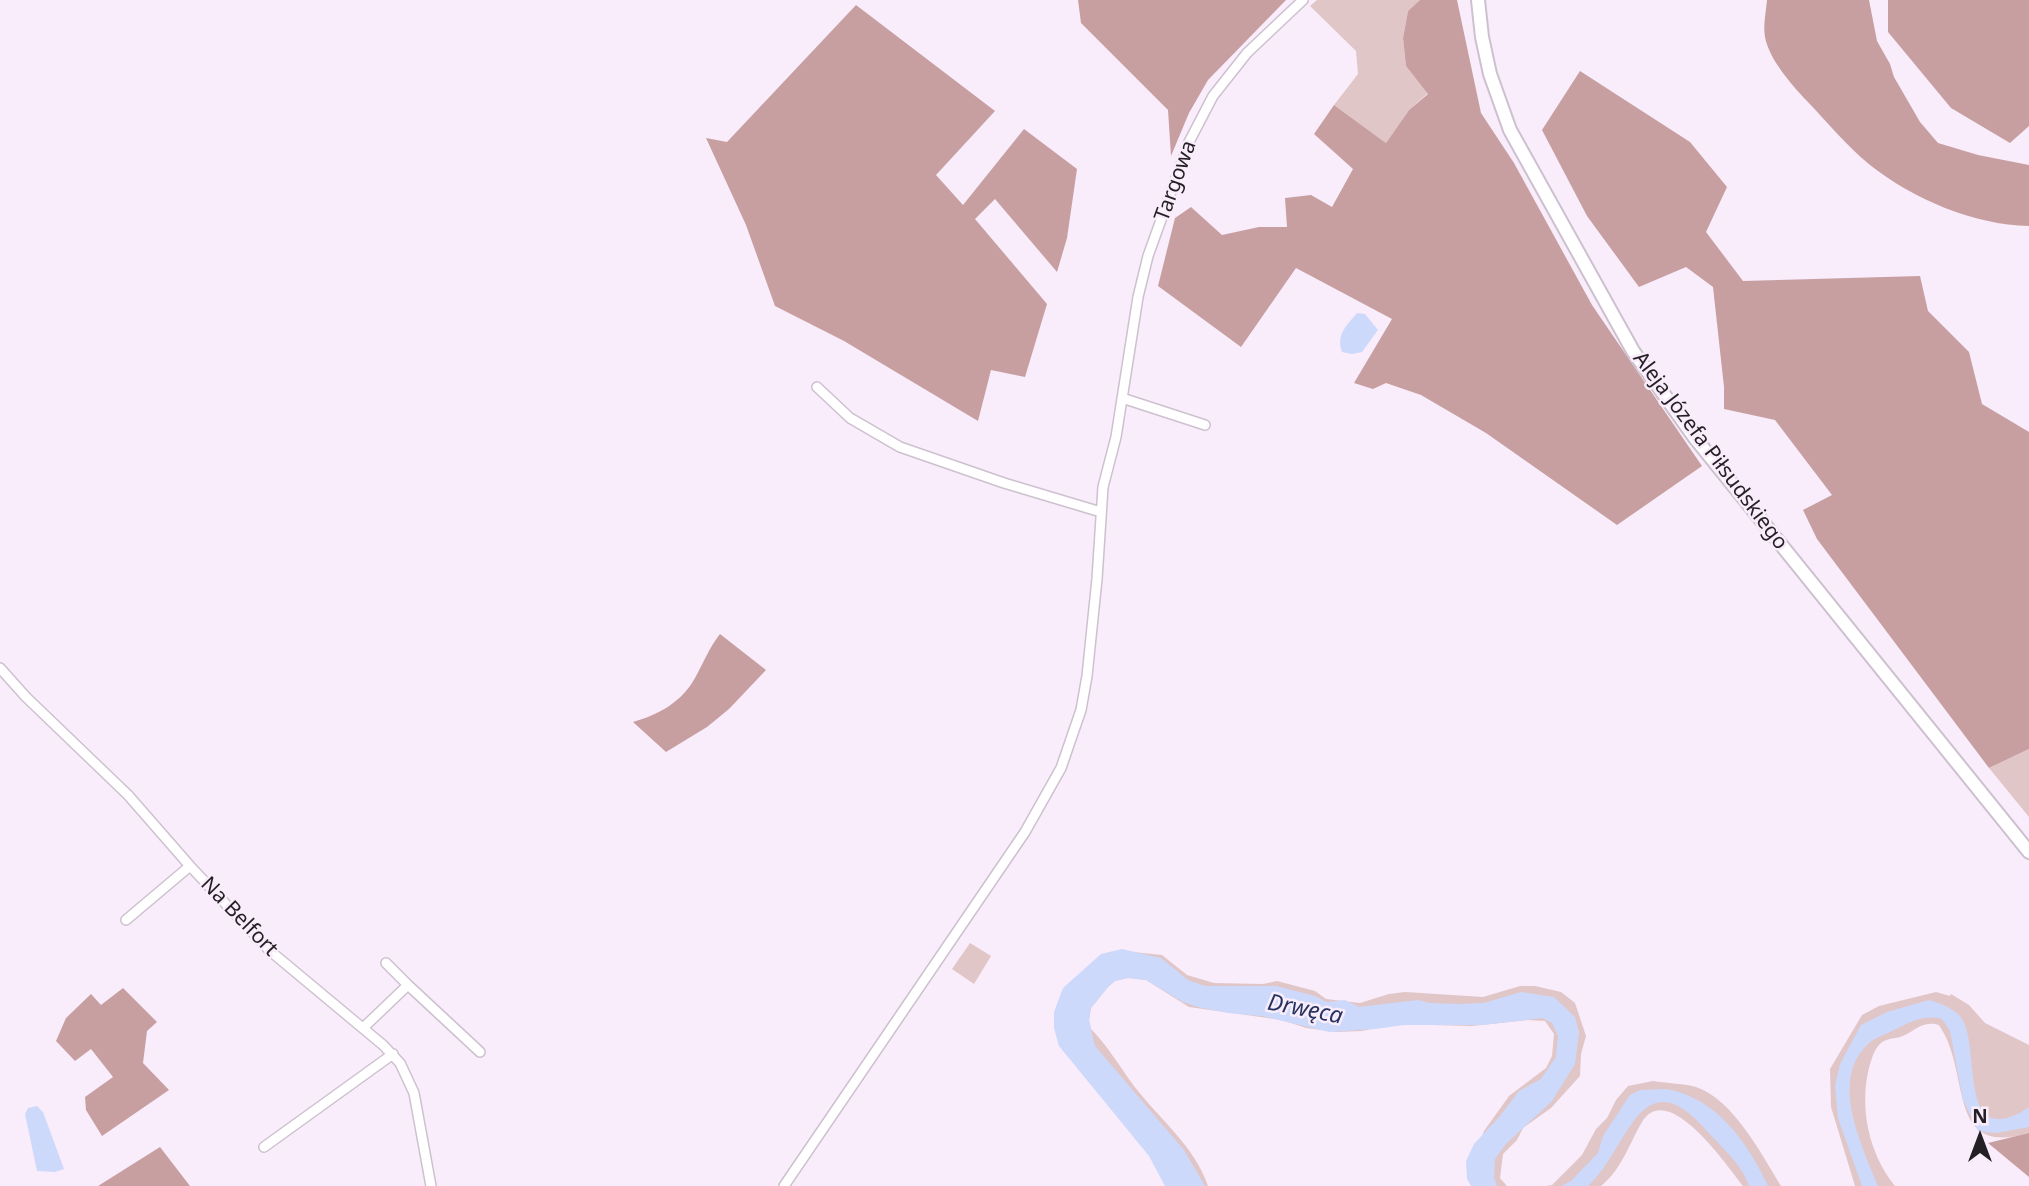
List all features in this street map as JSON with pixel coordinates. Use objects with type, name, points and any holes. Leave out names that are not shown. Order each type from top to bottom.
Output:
[{"type":"main road","name":"Aleja Józefa Piłsudskiego","points":[[1478,0],[1490,74],[1510,130],[1633,351],[1695,438],[2029,852]]},
{"type":"street","name":"Targowa","points":[[783,1186],[1040,808],[1071,744],[1087,676],[1102,487],[1112,450],[1143,276],[1189,142],[1213,96],[1247,53],[1303,0]]},
{"type":"street","points":[[817,387],[849,418],[900,447],[1004,483],[1101,512]]},
{"type":"street","points":[[1122,398],[1205,425]]},
{"type":"street","name":"Na Belfort","points":[[0,668],[26,697],[128,795],[190,866],[270,950],[393,1054],[405,1070],[414,1093],[431,1186]]},
{"type":"street","points":[[125,920],[190,866]]},
{"type":"street","points":[[386,963],[480,1052]]},
{"type":"street","points":[[363,1028],[408,985]]},
{"type":"street","points":[[264,1147],[393,1054]]},
{"type":"shaded area","points":[[1078,0],[1286,0],[1208,80],[1189,113],[1171,156],[1168,110],[1081,23]]},
{"type":"shaded area","points":[[1317,0],[1420,0],[1408,11],[1403,38],[1406,66],[1428,93],[1409,110],[1386,143],[1334,105],[1358,74],[1356,51],[1310,6]]},
{"type":"shaded area","points":[[1420,0],[1457,0],[1481,113],[1514,163],[1592,305],[1702,466],[1617,525],[1486,433],[1421,395],[1386,383],[1373,389],[1354,383],[1392,319],[1296,268],[1241,347],[1158,286],[1175,218],[1191,207],[1222,235],[1259,227],[1287,227],[1285,198],[1311,195],[1332,207],[1353,169],[1314,134],[1334,105],[1386,143],[1409,110],[1428,94],[1406,66],[1403,38],[1408,11]]},
{"type":"shaded area","points":[[1767,0],[1869,0],[1877,41],[1894,77],[1920,122],[1938,143],[1978,155],[2029,165],[2029,226],[1987,221],[1945,208],[1905,189],[1870,165],[1800,94],[1776,62],[1765,37]]},
{"type":"shaded area","points":[[1888,0],[2029,0],[2029,126],[2010,143],[1951,108],[1888,32]]},
{"type":"shaded area","points":[[856,5],[995,111],[936,175],[963,205],[1024,129],[1077,169],[1067,238],[1057,272],[995,199],[975,219],[1047,304],[1025,377],[991,370],[978,421],[844,341],[775,306],[746,225],[706,138],[727,142]]},
{"type":"shaded area","points":[[1580,71],[1690,142],[1727,187],[1706,232],[1743,281],[1920,276],[1928,311],[1969,352],[1982,404],[2029,432],[2029,749],[1989,768],[1817,539],[1803,510],[1832,495],[1775,420],[1724,409],[1713,287],[1686,267],[1639,287],[1587,216],[1542,130]]},
{"type":"shaded area","points":[[720,634],[766,670],[729,709],[707,727],[666,752],[633,722],[660,711],[683,694]]},
{"type":"shaded area","points":[[2029,749],[2029,817],[1989,768]]},
{"type":"shaded area","points":[[970,943],[991,956],[974,984],[952,969]]},
{"type":"shaded area","points":[[1133,952],[1162,955],[1187,975],[1214,983],[1263,984],[1277,981],[1315,991],[1326,999],[1360,1003],[1405,992],[1483,997],[1520,986],[1535,986],[1561,992],[1575,1003],[1586,1036],[1581,1054],[1580,1076],[1551,1108],[1523,1128],[1517,1140],[1503,1154],[1500,1178],[1507,1186],[1477,1186],[1471,1165],[1484,1131],[1509,1096],[1546,1068],[1552,1056],[1554,1034],[1545,1021],[1528,1020],[1472,1026],[1393,1024],[1362,1031],[1337,1032],[1306,1028],[1282,1020],[1189,1007],[1146,980],[1128,978],[1115,981],[1091,1008],[1091,1029],[1134,1086],[1185,1145],[1202,1171],[1208,1186],[1170,1186],[1065,1019]]},
{"type":"shaded area","points":[[123,988],[157,1022],[147,1031],[143,1063],[169,1090],[102,1136],[86,1110],[85,1097],[113,1077],[91,1049],[75,1061],[56,1041],[66,1018],[91,994],[101,1005]]},
{"type":"shaded area","points":[[1936,992],[1950,996],[1951,994],[1969,1005],[1985,1023],[2029,1045],[2029,1133],[2005,1137],[1988,1135],[1976,1127],[1968,1115],[1945,1035],[1939,1025],[1923,1025],[1880,1044],[1872,1059],[1866,1083],[1868,1130],[1879,1160],[1895,1186],[1855,1186],[1831,1107],[1830,1069],[1862,1015],[1879,1006]]},
{"type":"shaded area","points":[[1653,1081],[1696,1087],[1722,1103],[1756,1144],[1781,1186],[1743,1186],[1697,1131],[1667,1111],[1653,1112],[1642,1122],[1620,1164],[1601,1186],[1546,1186],[1552,1185],[1582,1155],[1596,1129],[1607,1118],[1616,1100],[1628,1086]]},
{"type":"shaded area","points":[[2029,1133],[2029,1177],[1988,1143]]},
{"type":"shaded area","points":[[160,1147],[190,1186],[98,1186]]},
{"type":"water","points":[[1357,313],[1365,314],[1378,330],[1362,352],[1342,352],[1341,336]]},
{"type":"water","name":"Drwęca","points":[[1122,949],[1161,958],[1188,980],[1205,986],[1276,986],[1315,996],[1327,1002],[1345,1000],[1359,1007],[1418,1000],[1430,1003],[1484,1003],[1521,992],[1554,997],[1575,1017],[1579,1032],[1575,1064],[1552,1101],[1506,1144],[1495,1159],[1494,1177],[1497,1186],[1471,1186],[1467,1179],[1466,1161],[1474,1144],[1519,1091],[1541,1079],[1556,1057],[1558,1036],[1552,1023],[1542,1018],[1483,1025],[1404,1025],[1329,1032],[1262,1016],[1198,1007],[1183,1002],[1146,980],[1128,978],[1115,981],[1091,1008],[1089,1020],[1095,1046],[1184,1150],[1205,1186],[1165,1186],[1149,1156],[1059,1046],[1054,1028],[1054,1012],[1063,988],[1101,954]]},
{"type":"water","points":[[1929,1000],[1952,1009],[1962,1019],[1970,1045],[1973,1079],[1981,1108],[1988,1116],[1999,1119],[2015,1115],[2029,1107],[2029,1127],[1996,1133],[1978,1131],[1963,1100],[1950,1031],[1942,1019],[1916,1020],[1870,1042],[1857,1059],[1851,1076],[1852,1114],[1878,1186],[1862,1186],[1838,1118],[1835,1086],[1840,1064],[1861,1025],[1887,1012]]},
{"type":"water","points":[[1666,1089],[1700,1101],[1728,1124],[1751,1154],[1768,1186],[1749,1186],[1736,1163],[1706,1130],[1684,1109],[1665,1102],[1650,1106],[1637,1117],[1602,1170],[1588,1186],[1561,1186],[1571,1181],[1598,1153],[1603,1136],[1630,1095],[1641,1090]]},
{"type":"water","points":[[37,1106],[43,1112],[64,1169],[55,1172],[37,1171],[25,1114],[28,1108]]}]
